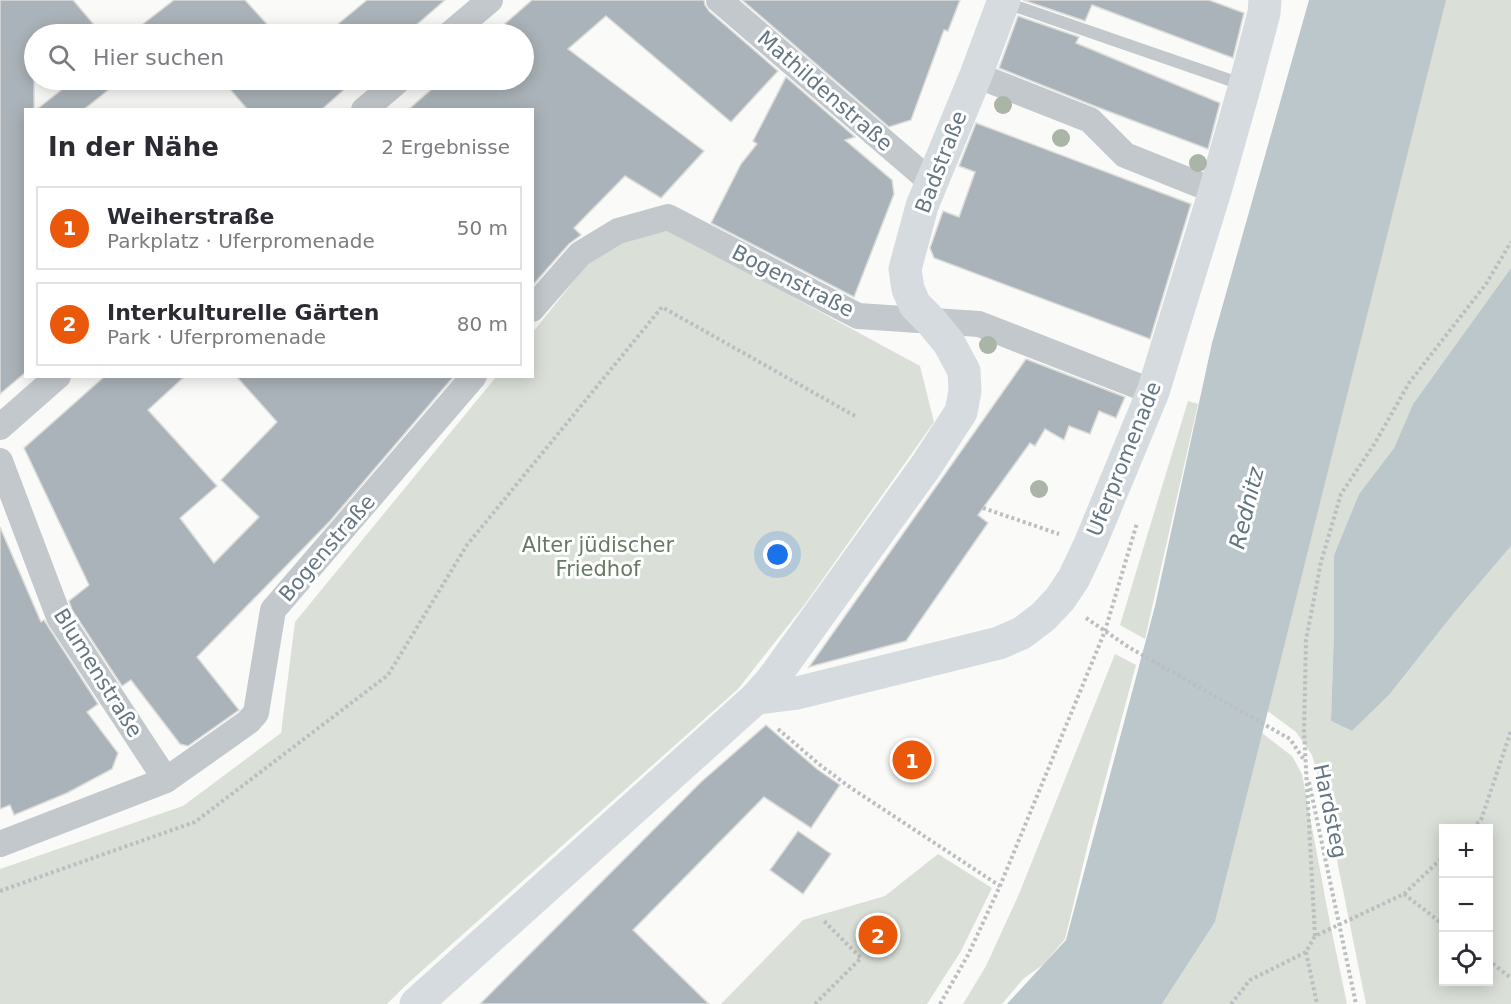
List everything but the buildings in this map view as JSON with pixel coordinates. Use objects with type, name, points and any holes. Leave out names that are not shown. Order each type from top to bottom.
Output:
[{"type":"street","points":[[462,24],[490,0]]},
{"type":"street","name":"Mathildenstraße","points":[[719,0],[931,182]]},
{"type":"street","name":"Uferpromenade","points":[[753,701],[796,693],[999,643],[1022,633],[1043,617],[1060,599],[1074,578],[1090,544],[1153,392],[1215,191],[1264,13],[1265,0]]},
{"type":"street","name":"Badstraße","points":[[416,1004],[753,701],[772,680],[926,466],[960,412],[964,391],[964,371],[949,343],[915,305],[908,288],[905,269],[922,206],[1004,2]]},
{"type":"street","points":[[976,75],[1090,120],[1125,155],[1215,191]]},
{"type":"street","points":[[366,108],[387,90]]},
{"type":"street","name":"Bogenstraße","points":[[534,307],[580,254],[618,231],[668,217],[858,316],[979,324],[1153,392]]},
{"type":"street","points":[[0,427],[56,378]]},
{"type":"street","name":"Bogenstraße","points":[[0,844],[166,780],[248,722],[256,713],[273,610],[472,378]]},
{"type":"street","name":"Blumenstraße","points":[[0,460],[59,617],[166,780]]},
{"type":"lane","points":[[1004,2],[1245,85]]},
{"type":"path","points":[[1231,1004],[1250,980],[1306,952],[1315,936],[1304,730],[1305,640],[1321,562],[1341,494],[1375,443],[1409,382],[1486,284],[1511,242]]},
{"type":"path","points":[[0,891],[195,822],[388,675],[467,545],[662,308],[855,417]]},
{"type":"path","points":[[983,508],[1090,544]]},
{"type":"path","name":"Hardsteg","points":[[1000,886],[1105,631],[1130,648],[1290,739],[1304,758],[1356,1004]]},
{"type":"path","points":[[753,701],[820,765],[1000,886],[968,955],[940,1004]]},
{"type":"path","points":[[1476,824],[1481,820],[1511,731]]},
{"type":"path","points":[[1315,936],[1404,894],[1439,860]]},
{"type":"path","points":[[1404,894],[1439,922]]},
{"type":"path","points":[[815,1004],[861,958],[823,920]]},
{"type":"path","points":[[1306,952],[1317,1004]]},
{"type":"path","points":[[1493,964],[1511,978]]},
{"type":"green space","points":[[1443,0],[1511,0],[1511,268],[1413,404],[1394,448],[1359,494],[1334,555],[1331,721],[1352,731],[1389,695],[1511,546],[1511,1004],[1366,1004],[1326,806],[1312,755],[1296,732],[1265,709]]},
{"type":"green space","name":"Alter jüdischer Friedhof","points":[[666,228],[920,366],[934,422],[805,604],[738,689],[387,1004],[0,1004],[0,869],[183,806],[281,733],[295,622],[495,378],[534,378],[534,331],[589,262],[622,242]]},
{"type":"green space","points":[[1188,401],[1198,404],[1145,639],[1120,625]]},
{"type":"green space","points":[[1115,654],[1136,665],[1065,939],[1044,964],[1023,979],[1002,1004],[963,1004],[986,966],[1019,894]]},
{"type":"green space","points":[[1262,733],[1292,756],[1302,774],[1347,1004],[1162,1004],[1215,922]]},
{"type":"green space","points":[[938,854],[992,888],[961,951],[927,1004],[721,1004],[803,920],[885,896]]},
{"type":"water","name":"Rednitz","points":[[1309,0],[1446,0],[1215,922],[1162,1004],[1007,1004],[1066,940],[1155,606],[1212,343]]},
{"type":"water","points":[[1511,268],[1511,546],[1389,695],[1352,731],[1331,721],[1334,555],[1359,494],[1394,448],[1413,404]]},
{"type":"place","name":"Weiherstraße","points":[[912,760]]},
{"type":"place","name":"Interkulturelle Gärten","points":[[878,935]]}]
